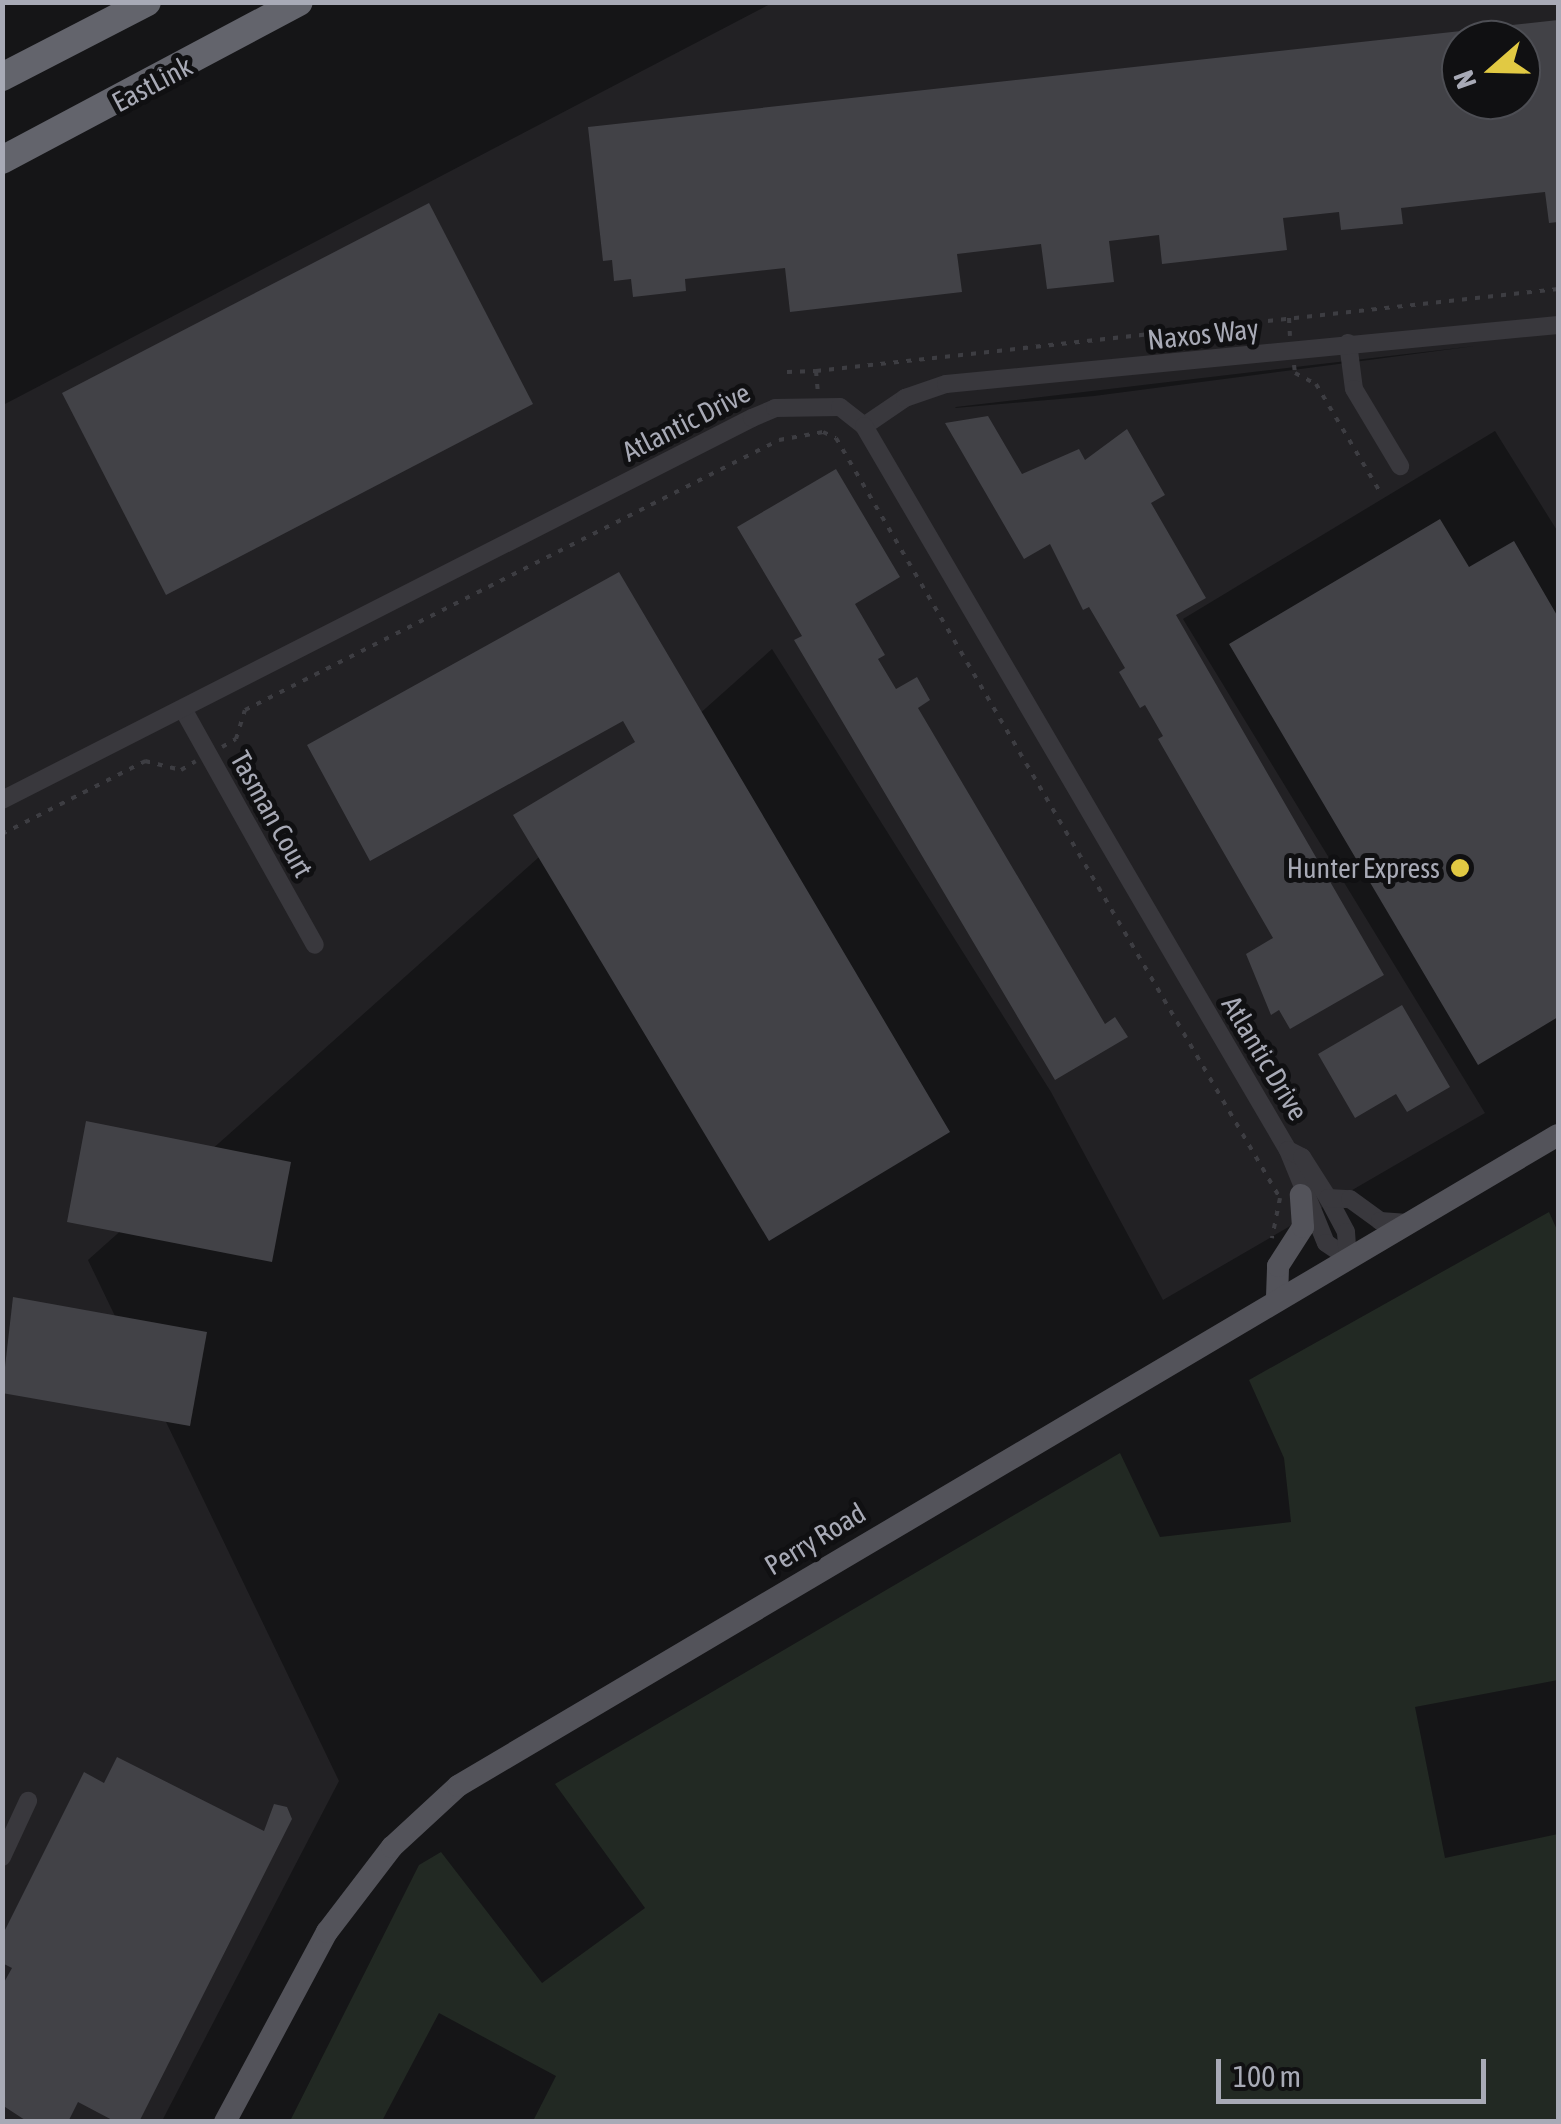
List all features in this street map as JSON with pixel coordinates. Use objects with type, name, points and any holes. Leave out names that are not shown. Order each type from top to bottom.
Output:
[{"type":"highway","points":[[2,77],[147,2]]},
{"type":"highway","name":"EastLink","points":[[2,160],[299,2]]},
{"type":"main road","name":"Perry Road","points":[[224,2122],[328,1932],[392,1847],[458,1786],[1278,1296],[1558,1135]]},
{"type":"main road","points":[[1278,1296],[1278,1266],[1292,1251],[1303,1228],[1301,1196]]},
{"type":"street","name":"Naxos Way","points":[[864,426],[915,393],[946,384],[1558,325]]},
{"type":"street","points":[[1348,343],[1354,389],[1400,466]]},
{"type":"street","name":"Atlantic Drive","points":[[2,800],[764,413],[820,402],[840,406],[864,426],[1288,1150],[1301,1196],[1326,1243],[1348,1258]]},
{"type":"street","name":"Tasman Court","points":[[183,709],[314,945]]},
{"type":"street","name":"Atlantic Drive","points":[[1288,1150],[1302,1157],[1328,1198],[1346,1232],[1348,1258]]},
{"type":"street","points":[[1328,1198],[1350,1199],[1380,1221],[1408,1223]]},
{"type":"street","points":[[2,1857],[28,1802]]},
{"type":"path","points":[[816,371],[1558,288]]},
{"type":"path","points":[[1289,318],[1296,374],[1316,384],[1382,494]]},
{"type":"path","points":[[2,834],[145,761],[181,770],[236,739],[245,710],[779,440],[823,432],[836,438],[1280,1198],[1272,1239],[1292,1251]]},
{"type":"shaded area","points":[[772,3],[1558,3],[1558,532],[1495,431],[1183,619],[1485,1113],[1163,1300],[1051,1092],[772,649],[88,1260],[339,1781],[162,2121],[3,2122],[3,405]],"holes":[[[1475,346],[1094,396],[955,408]]]},
{"type":"shaded area","points":[[1549,1212],[1558,1232],[1558,1680],[1415,1707],[1445,1858],[1558,1834],[1558,2121],[533,2121],[556,2076],[439,2013],[382,2121],[290,2121],[419,1865],[441,1852],[542,1983],[645,1908],[555,1784],[1120,1453],[1160,1537],[1291,1522],[1284,1458],[1249,1380]]},
{"type":"building","points":[[1558,20],[1558,222],[1549,223],[1545,192],[1401,208],[1403,224],[1341,230],[1339,212],[1283,218],[1287,250],[1162,264],[1159,235],[1109,241],[1114,282],[1047,289],[1041,244],[957,254],[962,292],[790,312],[785,268],[685,279],[686,291],[633,297],[631,279],[614,281],[612,260],[603,261],[588,127],[1441,33],[1441,120],[1541,120],[1541,22]]},
{"type":"building","points":[[429,203],[533,404],[166,595],[62,393]]},
{"type":"building","points":[[988,416],[1022,474],[1079,449],[1085,460],[1127,429],[1165,495],[1151,503],[1206,598],[1176,615],[1384,975],[1290,1029],[1279,1010],[1271,1015],[1246,954],[1273,938],[1158,739],[1163,736],[1145,705],[1140,708],[1119,672],[1125,668],[1089,607],[1083,610],[1050,544],[1024,559],[945,423]]},
{"type":"building","points":[[836,469],[900,577],[855,604],[885,655],[878,659],[896,689],[917,677],[930,700],[918,708],[1105,1024],[1115,1017],[1128,1037],[1055,1080],[794,640],[802,636],[737,527]]},
{"type":"building","name":"Hunter Express","points":[[1440,519],[1469,567],[1514,541],[1558,617],[1558,1017],[1478,1065],[1229,644]]},
{"type":"building","points":[[619,572],[950,1132],[769,1241],[513,815],[635,742],[623,721],[370,861],[307,745]]},
{"type":"building","points":[[1402,1005],[1450,1087],[1407,1112],[1396,1094],[1355,1118],[1318,1054]]},
{"type":"building","points":[[86,1121],[291,1162],[272,1262],[67,1222]]},
{"type":"building","points":[[13,1297],[207,1332],[190,1426],[2,1393]]},
{"type":"building","points":[[117,1757],[264,1831],[274,1804],[287,1807],[292,1819],[139,2122],[116,2122],[78,2102],[68,2122],[28,2122],[2,2105],[2,1986],[12,1968],[2,1963],[2,1936],[84,1772],[104,1783]]},
{"type":"place","name":"Hunter Express","points":[[1460,868]]}]
